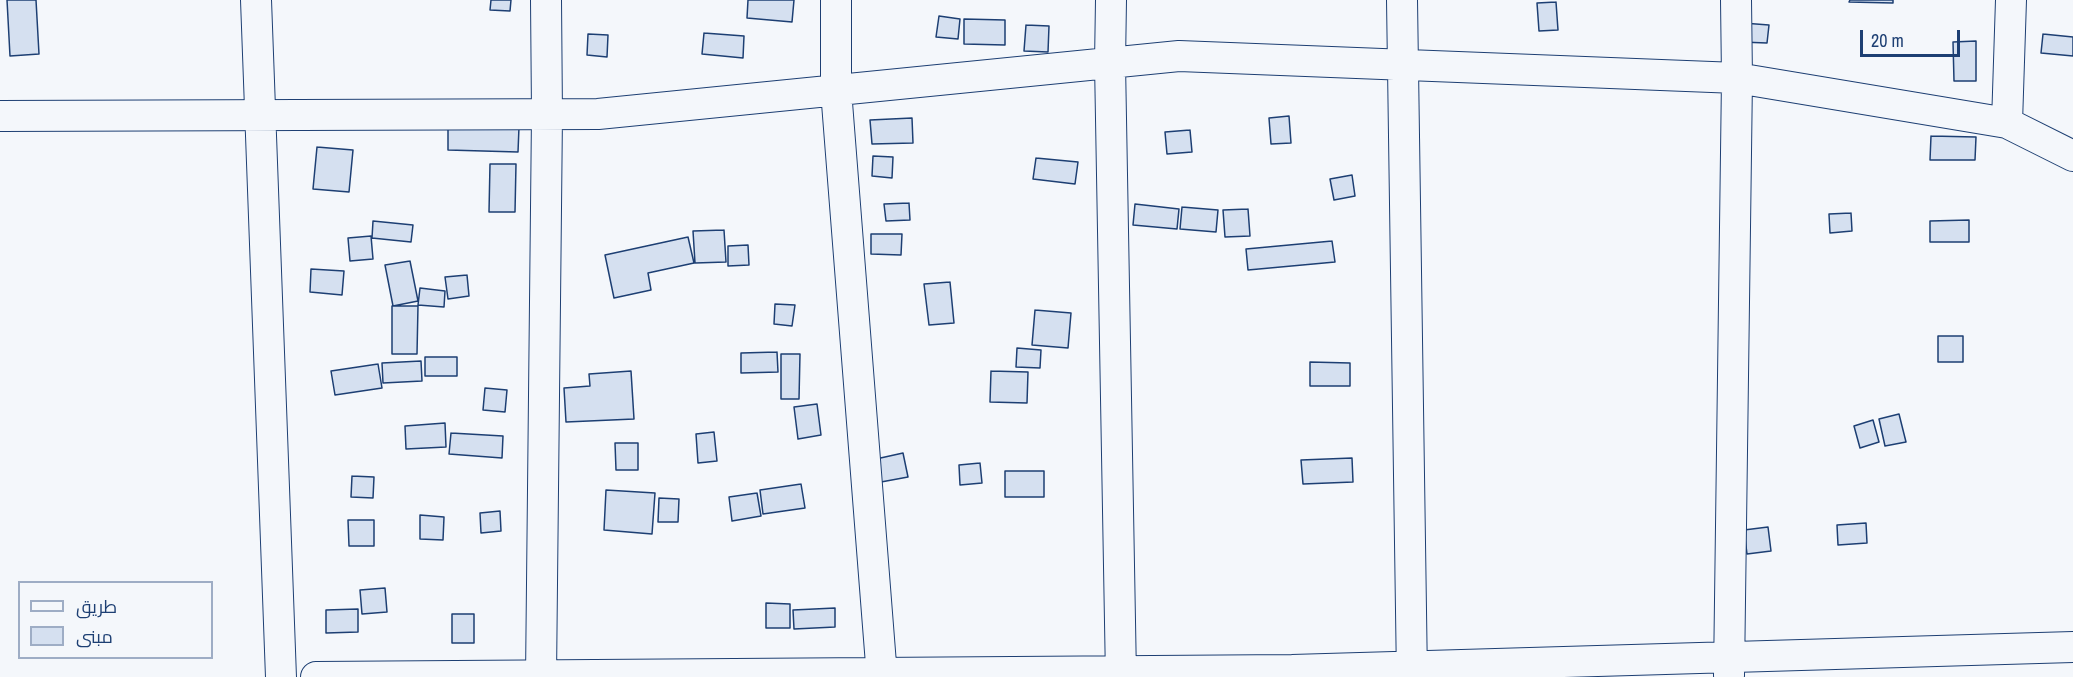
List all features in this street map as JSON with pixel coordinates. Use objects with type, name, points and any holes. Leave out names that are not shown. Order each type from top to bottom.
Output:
[{"type":"street","points":[[256,0],[281,677]]},
{"type":"street","points":[[541,676],[547,114],[546,0]]},
{"type":"street","points":[[836,0],[836,90],[882,675]]},
{"type":"street","points":[[1111,0],[1110,63],[1120,674]]},
{"type":"street","points":[[1402,0],[1412,672]]},
{"type":"street","points":[[1729,667],[1737,78],[1736,0]]},
{"type":"street","points":[[2007,123],[2011,0]]},
{"type":"street","points":[[0,116],[598,114],[1179,56],[1737,78],[2007,123],[2073,156]]},
{"type":"street","points":[[316,677],[1120,674],[1293,670],[1412,672],[1729,667],[2073,646]]},
{"type":"building","points":[[7,0],[36,0],[39,54],[10,56]]},
{"type":"building","points":[[491,0],[511,0],[510,11],[490,10]]},
{"type":"building","points":[[748,0],[794,0],[792,22],[747,18]]},
{"type":"building","points":[[1850,0],[1893,0],[1893,3],[1849,2]]},
{"type":"building","points":[[1556,2],[1558,30],[1539,31],[1537,3]]},
{"type":"building","points":[[939,16],[960,19],[958,39],[936,37]]},
{"type":"building","points":[[964,19],[1005,20],[1005,45],[964,44]]},
{"type":"building","points":[[1743,23],[1769,25],[1767,43],[1741,42]]},
{"type":"building","points":[[1026,25],[1049,26],[1048,52],[1024,51]]},
{"type":"building","points":[[704,33],[744,36],[743,58],[702,54]]},
{"type":"building","points":[[588,34],[608,35],[607,57],[587,55]]},
{"type":"building","points":[[2043,34],[2073,37],[2073,56],[2041,53]]},
{"type":"building","points":[[1976,41],[1976,81],[1954,81],[1953,42]]},
{"type":"building","points":[[1289,116],[1291,143],[1271,144],[1269,118]]},
{"type":"building","points":[[912,118],[913,143],[872,144],[870,120]]},
{"type":"building","points":[[448,125],[519,127],[518,152],[448,150]]},
{"type":"building","points":[[1190,130],[1192,152],[1167,154],[1165,132]]},
{"type":"building","points":[[1931,136],[1976,137],[1975,160],[1930,160]]},
{"type":"building","points":[[317,147],[353,150],[349,192],[313,189]]},
{"type":"building","points":[[873,156],[893,157],[892,178],[872,176]]},
{"type":"building","points":[[1036,158],[1078,162],[1075,184],[1033,179]]},
{"type":"building","points":[[490,164],[516,164],[515,212],[489,212]]},
{"type":"building","points":[[1352,175],[1355,196],[1334,200],[1330,179]]},
{"type":"building","points":[[909,203],[910,220],[886,221],[884,204]]},
{"type":"building","points":[[1135,204],[1179,209],[1177,229],[1133,225]]},
{"type":"building","points":[[1182,207],[1218,210],[1216,232],[1180,229]]},
{"type":"building","points":[[1248,209],[1250,236],[1225,237],[1223,210]]},
{"type":"building","points":[[1851,213],[1852,231],[1830,233],[1829,214]]},
{"type":"building","points":[[1969,220],[1969,242],[1930,242],[1930,221]]},
{"type":"building","points":[[373,221],[413,225],[411,242],[372,238]]},
{"type":"building","points":[[724,230],[726,262],[695,263],[693,231]]},
{"type":"building","points":[[871,234],[902,234],[901,255],[871,254]]},
{"type":"building","points":[[371,236],[373,259],[350,261],[348,238]]},
{"type":"building","points":[[688,237],[694,263],[648,273],[651,290],[614,298],[605,255]]},
{"type":"building","points":[[1332,241],[1335,262],[1248,270],[1246,249]]},
{"type":"building","points":[[748,245],[749,265],[728,266],[728,246]]},
{"type":"building","points":[[410,261],[418,301],[393,306],[385,265]]},
{"type":"building","points":[[311,269],[344,271],[342,295],[310,292]]},
{"type":"building","points":[[467,275],[469,296],[448,299],[445,277]]},
{"type":"building","points":[[950,282],[954,323],[929,325],[924,284]]},
{"type":"building","points":[[420,288],[445,291],[444,307],[418,305]]},
{"type":"building","points":[[775,304],[795,305],[792,326],[774,324]]},
{"type":"building","points":[[392,306],[418,306],[417,354],[392,354]]},
{"type":"building","points":[[1035,310],[1071,313],[1068,348],[1032,345]]},
{"type":"building","points":[[1938,336],[1963,336],[1963,362],[1938,362]]},
{"type":"building","points":[[1017,348],[1041,350],[1040,368],[1016,367]]},
{"type":"building","points":[[777,352],[778,372],[741,373],[741,353]]},
{"type":"building","points":[[781,354],[800,354],[799,399],[781,399]]},
{"type":"building","points":[[425,357],[457,357],[457,376],[425,376]]},
{"type":"building","points":[[421,361],[422,381],[383,383],[382,363]]},
{"type":"building","points":[[1310,362],[1350,363],[1350,386],[1310,386]]},
{"type":"building","points":[[378,364],[382,388],[335,395],[331,371]]},
{"type":"building","points":[[631,371],[634,419],[566,422],[564,388],[590,386],[589,374]]},
{"type":"building","points":[[991,371],[1028,372],[1027,403],[990,402]]},
{"type":"building","points":[[485,388],[507,390],[505,412],[483,410]]},
{"type":"building","points":[[817,404],[821,435],[798,439],[794,407]]},
{"type":"building","points":[[1899,414],[1906,442],[1885,446],[1879,419]]},
{"type":"building","points":[[1873,420],[1879,442],[1860,448],[1854,426]]},
{"type":"building","points":[[445,423],[446,447],[406,449],[405,426]]},
{"type":"building","points":[[714,432],[717,461],[698,463],[696,434]]},
{"type":"building","points":[[451,433],[503,436],[502,458],[449,454]]},
{"type":"building","points":[[615,443],[638,443],[638,470],[616,470]]},
{"type":"building","points":[[903,453],[908,477],[881,482],[876,459]]},
{"type":"building","points":[[1352,458],[1353,482],[1303,484],[1301,460]]},
{"type":"building","points":[[980,463],[982,483],[960,485],[959,465]]},
{"type":"building","points":[[1005,471],[1044,471],[1044,497],[1005,497]]},
{"type":"building","points":[[352,476],[374,477],[373,498],[351,497]]},
{"type":"building","points":[[801,484],[805,508],[763,514],[760,490]]},
{"type":"building","points":[[606,490],[655,493],[652,534],[604,530]]},
{"type":"building","points":[[757,493],[761,516],[732,521],[729,497]]},
{"type":"building","points":[[659,498],[679,499],[678,522],[658,522]]},
{"type":"building","points":[[500,511],[501,531],[481,533],[480,513]]},
{"type":"building","points":[[420,515],[444,517],[443,540],[420,539]]},
{"type":"building","points":[[348,520],[374,520],[374,546],[349,546]]},
{"type":"building","points":[[1866,523],[1867,543],[1838,545],[1837,525]]},
{"type":"building","points":[[1768,527],[1771,551],[1747,554],[1744,530]]},
{"type":"building","points":[[385,588],[387,612],[362,614],[360,590]]},
{"type":"building","points":[[766,603],[790,604],[790,628],[766,628]]},
{"type":"building","points":[[835,608],[835,627],[794,629],[793,610]]},
{"type":"building","points":[[358,609],[358,632],[326,633],[326,610]]},
{"type":"building","points":[[452,614],[474,614],[474,643],[452,643]]}]
